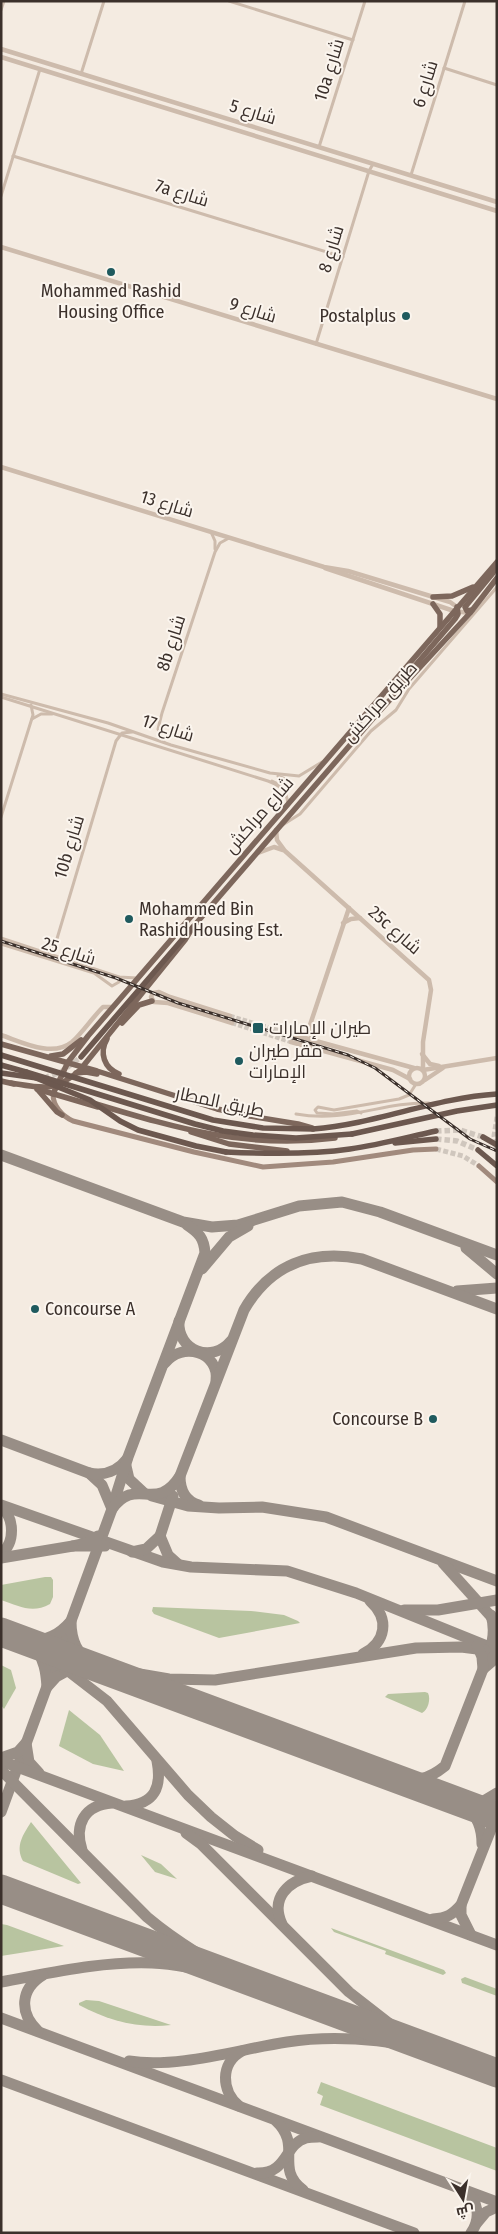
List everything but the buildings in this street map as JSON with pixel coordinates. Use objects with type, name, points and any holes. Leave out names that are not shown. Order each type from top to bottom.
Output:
[{"type":"highway","points":[[81,1057],[193,927]]},
{"type":"highway","name":"طريق المطار","points":[[1,1055],[213,1120],[263,1128],[313,1129],[356,1123],[432,1103],[497,1094]]},
{"type":"highway","name":"طريق المطار","points":[[1,1065],[195,1124],[223,1130],[296,1138],[352,1134],[457,1111],[497,1105]]},
{"type":"highway","points":[[26,1072],[44,1082],[90,1100],[120,1121],[138,1130],[226,1152],[293,1152],[349,1149],[436,1138]]},
{"type":"highway","points":[[1,1073],[37,1078]]},
{"type":"highway","points":[[349,1149],[436,1131]]},
{"type":"highway","points":[[482,1137],[497,1145]]},
{"type":"highway","points":[[478,1150],[497,1166]]},
{"type":"main road","name":"شارع مراكش","points":[[53,1094],[64,1068],[88,1036],[140,978],[181,927],[496,562]]},
{"type":"main road","points":[[471,611],[467,611],[465,607],[493,573],[496,562]]},
{"type":"main road","name":"شارع مراكش","points":[[143,991],[185,940],[193,927],[277,829],[471,611],[497,578]]},
{"type":"main road","points":[[433,597],[452,596],[477,585]]},
{"type":"main road","points":[[434,604],[440,614],[440,628]]},
{"type":"main road","points":[[398,692],[402,681],[455,619],[456,610]]},
{"type":"main road","points":[[136,1083],[113,1071],[104,1059],[105,1044],[140,1000],[143,991]]},
{"type":"main road","points":[[11,1083],[43,1087],[56,1084],[76,1073],[143,991]]},
{"type":"main road","points":[[119,1026],[139,1005],[152,1000]]},
{"type":"main road","points":[[44,1055],[64,1054],[88,1036]]},
{"type":"main road","points":[[2,1044],[83,1066],[237,1114],[303,1125],[313,1129]]},
{"type":"main road","points":[[64,1068],[68,1091],[75,1097],[117,1110]]},
{"type":"main road","points":[[76,1073],[93,1073],[159,1093],[178,1096]]},
{"type":"main road","points":[[1,1081],[227,1138],[279,1142],[313,1140],[352,1134]]},
{"type":"main road","points":[[36,1089],[57,1112],[76,1122],[263,1167],[334,1162],[413,1150],[436,1149]]},
{"type":"main road","points":[[53,1094],[54,1102],[62,1115]]},
{"type":"main road","points":[[187,1129],[199,1136],[229,1144],[293,1152]]},
{"type":"main road","points":[[479,1166],[497,1182]]},
{"type":"street","points":[[1,10],[4,1]]},
{"type":"street","points":[[82,74],[104,1]]},
{"type":"street","points":[[228,1],[353,40]]},
{"type":"street","name":"10a شارع","points":[[319,147],[365,1]]},
{"type":"street","name":"شارع 6","points":[[410,175],[465,1]]},
{"type":"street","name":"شارع 5","points":[[1,48],[497,202]]},
{"type":"street","name":"شارع 5","points":[[1,58],[497,211]]},
{"type":"street","points":[[444,68],[497,85]]},
{"type":"street","points":[[1,196],[40,70]]},
{"type":"street","name":"7a شارع","points":[[13,156],[342,257]]},
{"type":"street","name":"شارع 8","points":[[316,344],[369,171],[374,164]]},
{"type":"street","name":"شارع 9","points":[[1,246],[497,399]]},
{"type":"street","name":"شارع 13","points":[[1,466],[324,567],[434,604],[456,610],[471,611]]},
{"type":"street","name":"8b شارع","points":[[211,532],[215,541],[215,552]]},
{"type":"street","name":"8b شارع","points":[[164,743],[159,734],[158,724],[215,552],[220,543],[229,537]]},
{"type":"street","name":"شارع 13","points":[[324,567],[348,572],[450,602],[456,610]]},
{"type":"street","name":"طريق مراكش","points":[[277,829],[300,814],[371,731],[396,710],[409,689],[497,587]]},
{"type":"street","name":"شارع 17","points":[[1,695],[29,700],[135,732],[164,743],[270,773],[299,776],[324,761]]},
{"type":"street","name":"شارع 17","points":[[1,695],[120,735],[268,781],[282,788],[287,795],[288,805]]},
{"type":"street","points":[[1,817],[32,719],[32,706],[29,700]]},
{"type":"street","points":[[32,719],[41,714],[55,714]]},
{"type":"street","name":"10b شارع","points":[[111,732],[114,739],[114,747]]},
{"type":"street","points":[[120,735],[135,732]]},
{"type":"street","name":"10b شارع","points":[[46,953],[56,942],[114,747],[120,735]]},
{"type":"street","points":[[268,781],[278,782],[288,788],[291,786],[290,781],[270,773]]},
{"type":"street","name":"25c شارع","points":[[277,829],[277,840],[285,851],[429,980],[432,990],[422,1055],[423,1070]]},
{"type":"street","points":[[256,854],[274,847],[285,851]]},
{"type":"street","points":[[315,1041],[310,1034],[309,1028],[349,908]]},
{"type":"street","points":[[343,923],[351,919],[360,918]]},
{"type":"street","name":"شارع 25","points":[[1,938],[119,977],[140,978]]},
{"type":"street","name":"شارع 25","points":[[1,944],[88,971],[100,976],[112,986],[119,982],[119,977]]},
{"type":"street","points":[[88,966],[88,971]]},
{"type":"street","points":[[230,1016],[159,992],[151,995],[152,1000],[168,1003],[232,1023]]},
{"type":"street","points":[[1,1035],[44,1048],[56,1049],[72,1041],[103,1007],[114,1007]]},
{"type":"street","points":[[294,1035],[400,1066],[423,1070],[497,1058]]},
{"type":"street","points":[[291,1042],[393,1070],[416,1084]]},
{"type":"street","points":[[422,1055],[430,1064],[443,1067]]},
{"type":"street","name":"25c شارع","points":[[415,1068],[422,1055]]},
{"type":"street","points":[[361,1113],[357,1111],[326,1114],[316,1113],[315,1110],[318,1107],[334,1110],[399,1099],[409,1095],[416,1084],[424,1081],[443,1067]]},
{"type":"street","points":[[410,1079],[410,1072],[415,1068]]},
{"type":"street","points":[[423,1070],[426,1076],[424,1081]]},
{"type":"street","points":[[296,1114],[329,1117],[415,1103],[432,1103]]},
{"type":"green space","points":[[51,1577],[53,1580],[53,1597],[50,1604],[31,1609],[1,1600],[1,1585]]},
{"type":"green space","points":[[153,1607],[251,1611],[284,1615],[300,1623],[219,1638],[154,1614],[152,1611]]},
{"type":"green space","points":[[1,1665],[11,1670],[16,1688],[4,1709],[1,1705]]},
{"type":"green space","points":[[425,1692],[429,1695],[429,1701],[422,1713],[385,1697],[388,1694]]},
{"type":"green space","points":[[69,1710],[100,1735],[124,1771],[93,1764],[59,1746]]},
{"type":"green space","points":[[31,1822],[81,1883],[78,1884],[23,1861],[20,1845]]},
{"type":"green space","points":[[141,1855],[161,1864],[177,1879],[155,1872]]},
{"type":"green space","points":[[1,1924],[7,1925],[64,1946],[1,1956]]},
{"type":"green space","points":[[331,1928],[444,1970],[446,1973],[443,1975],[385,1954],[386,1951],[334,1932]]},
{"type":"green space","points":[[465,1977],[497,1989],[497,1996],[462,1983],[461,1979]]},
{"type":"green space","points":[[86,2000],[99,2001],[171,2025],[147,2026],[112,2019],[79,2005],[79,2003]]},
{"type":"green space","points":[[321,2082],[497,2148],[497,2171],[320,2105],[323,2096],[317,2093]]},
{"type":"taxiway","points":[[1,1155],[183,1222],[212,1227],[238,1225],[299,1206],[342,1202],[380,1212],[497,1255]]},
{"type":"taxiway","points":[[113,1505],[128,1457],[205,1253],[200,1236],[187,1225]]},
{"type":"taxiway","points":[[202,1269],[229,1237],[248,1226]]},
{"type":"taxiway","points":[[466,1248],[497,1274]]},
{"type":"taxiway","points":[[112,1509],[121,1499],[129,1495],[163,1492],[171,1487],[180,1476],[244,1310],[254,1294],[279,1271],[309,1259],[326,1256],[362,1259],[497,1309]]},
{"type":"taxiway","points":[[457,1291],[497,1288]]},
{"type":"taxiway","points":[[179,1321],[180,1331],[184,1340],[197,1351],[215,1352],[231,1341]]},
{"type":"taxiway","points":[[165,1363],[172,1356],[181,1352],[190,1351],[198,1353],[212,1363],[216,1371],[216,1381]]},
{"type":"taxiway","points":[[1,1440],[89,1473],[102,1485],[112,1509],[1,1812]]},
{"type":"taxiway","points":[[89,1473],[100,1474],[110,1472],[127,1459]]},
{"type":"taxiway","points":[[126,1466],[129,1479],[144,1493]]},
{"type":"taxiway","points":[[180,1476],[184,1494],[190,1501],[199,1505]]},
{"type":"taxiway","points":[[152,1496],[188,1506],[219,1508],[262,1507],[326,1517],[497,1581]]},
{"type":"taxiway","points":[[173,1496],[160,1536],[168,1555],[178,1564]]},
{"type":"taxiway","points":[[1,1505],[163,1562],[191,1567],[287,1571],[356,1593],[497,1650]]},
{"type":"taxiway","points":[[1,1507],[9,1517],[12,1530],[9,1544],[1,1554]]},
{"type":"taxiway","points":[[98,1536],[87,1543],[73,1546],[105,1546]]},
{"type":"taxiway","points":[[132,1552],[146,1549],[160,1536]]},
{"type":"taxiway","points":[[1,1558],[73,1546]]},
{"type":"taxiway","points":[[443,1563],[497,1623]]},
{"type":"taxiway","points":[[404,1610],[438,1610],[497,1600]]},
{"type":"taxiway","points":[[363,1654],[377,1643],[383,1630],[381,1615],[370,1601]]},
{"type":"taxiway","points":[[491,1615],[493,1636],[483,1669],[497,1657]]},
{"type":"taxiway","points":[[27,1642],[52,1636],[71,1621],[72,1635],[76,1646],[93,1666]]},
{"type":"taxiway","points":[[8,1635],[42,1652]]},
{"type":"taxiway","points":[[393,1778],[421,1779],[445,1766],[483,1669],[482,1657],[477,1645]]},
{"type":"taxiway","points":[[36,1648],[44,1666],[47,1687],[56,1677],[76,1666],[93,1666],[169,1679],[215,1680],[416,1648],[461,1647],[485,1650]]},
{"type":"taxiway","points":[[63,1667],[107,1701],[188,1795],[211,1817],[235,1836],[258,1850]]},
{"type":"taxiway","points":[[1,1758],[18,1752],[26,1743],[29,1762],[39,1773]]},
{"type":"taxiway","points":[[1,1761],[497,1945]]},
{"type":"taxiway","points":[[126,1806],[136,1805],[150,1798],[157,1786],[157,1761]]},
{"type":"taxiway","points":[[1,1770],[147,1917],[195,1952],[247,1981]]},
{"type":"taxiway","points":[[482,1844],[478,1823],[467,1805],[482,1802],[497,1793]]},
{"type":"taxiway","points":[[82,1850],[79,1832],[84,1818],[94,1808],[112,1803]]},
{"type":"taxiway","points":[[433,1919],[449,1915],[461,1905],[497,1814]]},
{"type":"taxiway","points":[[186,1833],[201,1844],[349,1992],[399,2031],[434,2050]]},
{"type":"taxiway","points":[[282,1924],[278,1906],[284,1892],[296,1882],[312,1876]]},
{"type":"taxiway","points":[[1,1884],[11,1892]]},
{"type":"taxiway","points":[[461,1905],[461,1915],[471,1935]]},
{"type":"taxiway","points":[[1,1982],[76,1968],[133,1963],[172,1965],[231,1977]]},
{"type":"taxiway","points":[[38,2031],[28,2017],[25,2002],[26,1994],[30,1987],[43,1975]]},
{"type":"taxiway","points":[[1,2018],[497,2202]]},
{"type":"taxiway","points":[[129,2061],[147,2063],[187,2060],[287,2042],[338,2038],[372,2040],[423,2048]]},
{"type":"taxiway","points":[[497,2065],[434,2050],[472,2067],[497,2082]]},
{"type":"taxiway","points":[[239,2106],[229,2093],[226,2077],[230,2063],[242,2051]]},
{"type":"taxiway","points":[[1,2080],[414,2233]]},
{"type":"taxiway","points":[[276,2121],[284,2130],[288,2139],[290,2173],[303,2190]]},
{"type":"taxiway","points":[[257,2173],[275,2169],[299,2141],[318,2137]]},
{"type":"taxiway","points":[[464,2191],[473,2199],[477,2210],[476,2222],[471,2233]]},
{"type":"taxiway","points":[[476,2224],[486,2212],[497,2207]]},
{"type":"runway","points":[[1,1632],[497,1816]]},
{"type":"runway","points":[[1,1889],[497,2073]]},
{"type":"tunnel","points":[[230,1016],[294,1035]]},
{"type":"tunnel","points":[[232,1023],[291,1042]]},
{"type":"tunnel","points":[[44,1078],[61,1072],[81,1057]]},
{"type":"tunnel","points":[[497,1117],[494,1136],[497,1154]]},
{"type":"tunnel","points":[[436,1131],[460,1130],[483,1137]]},
{"type":"tunnel","points":[[436,1139],[457,1141],[478,1150]]},
{"type":"tunnel","points":[[436,1149],[463,1156],[479,1166]]},
{"type":"railway","points":[[1,941],[116,978],[178,1003],[348,1055],[375,1068],[470,1139],[497,1151]]},
{"type":"place","name":"Mohammed Rashid Housing Office","points":[[111,272]]},
{"type":"place","name":"Postalplus","points":[[406,316]]},
{"type":"place","name":"Mohammed Bin Rashid Housing Est.","points":[[129,919]]},
{"type":"place","name":"طيران الإمارات","points":[[258,1028]]},
{"type":"place","name":"مقر طيران الإمارات","points":[[239,1061]]},
{"type":"place","name":"Concourse A","points":[[35,1309]]},
{"type":"place","name":"Concourse B","points":[[433,1419]]}]
